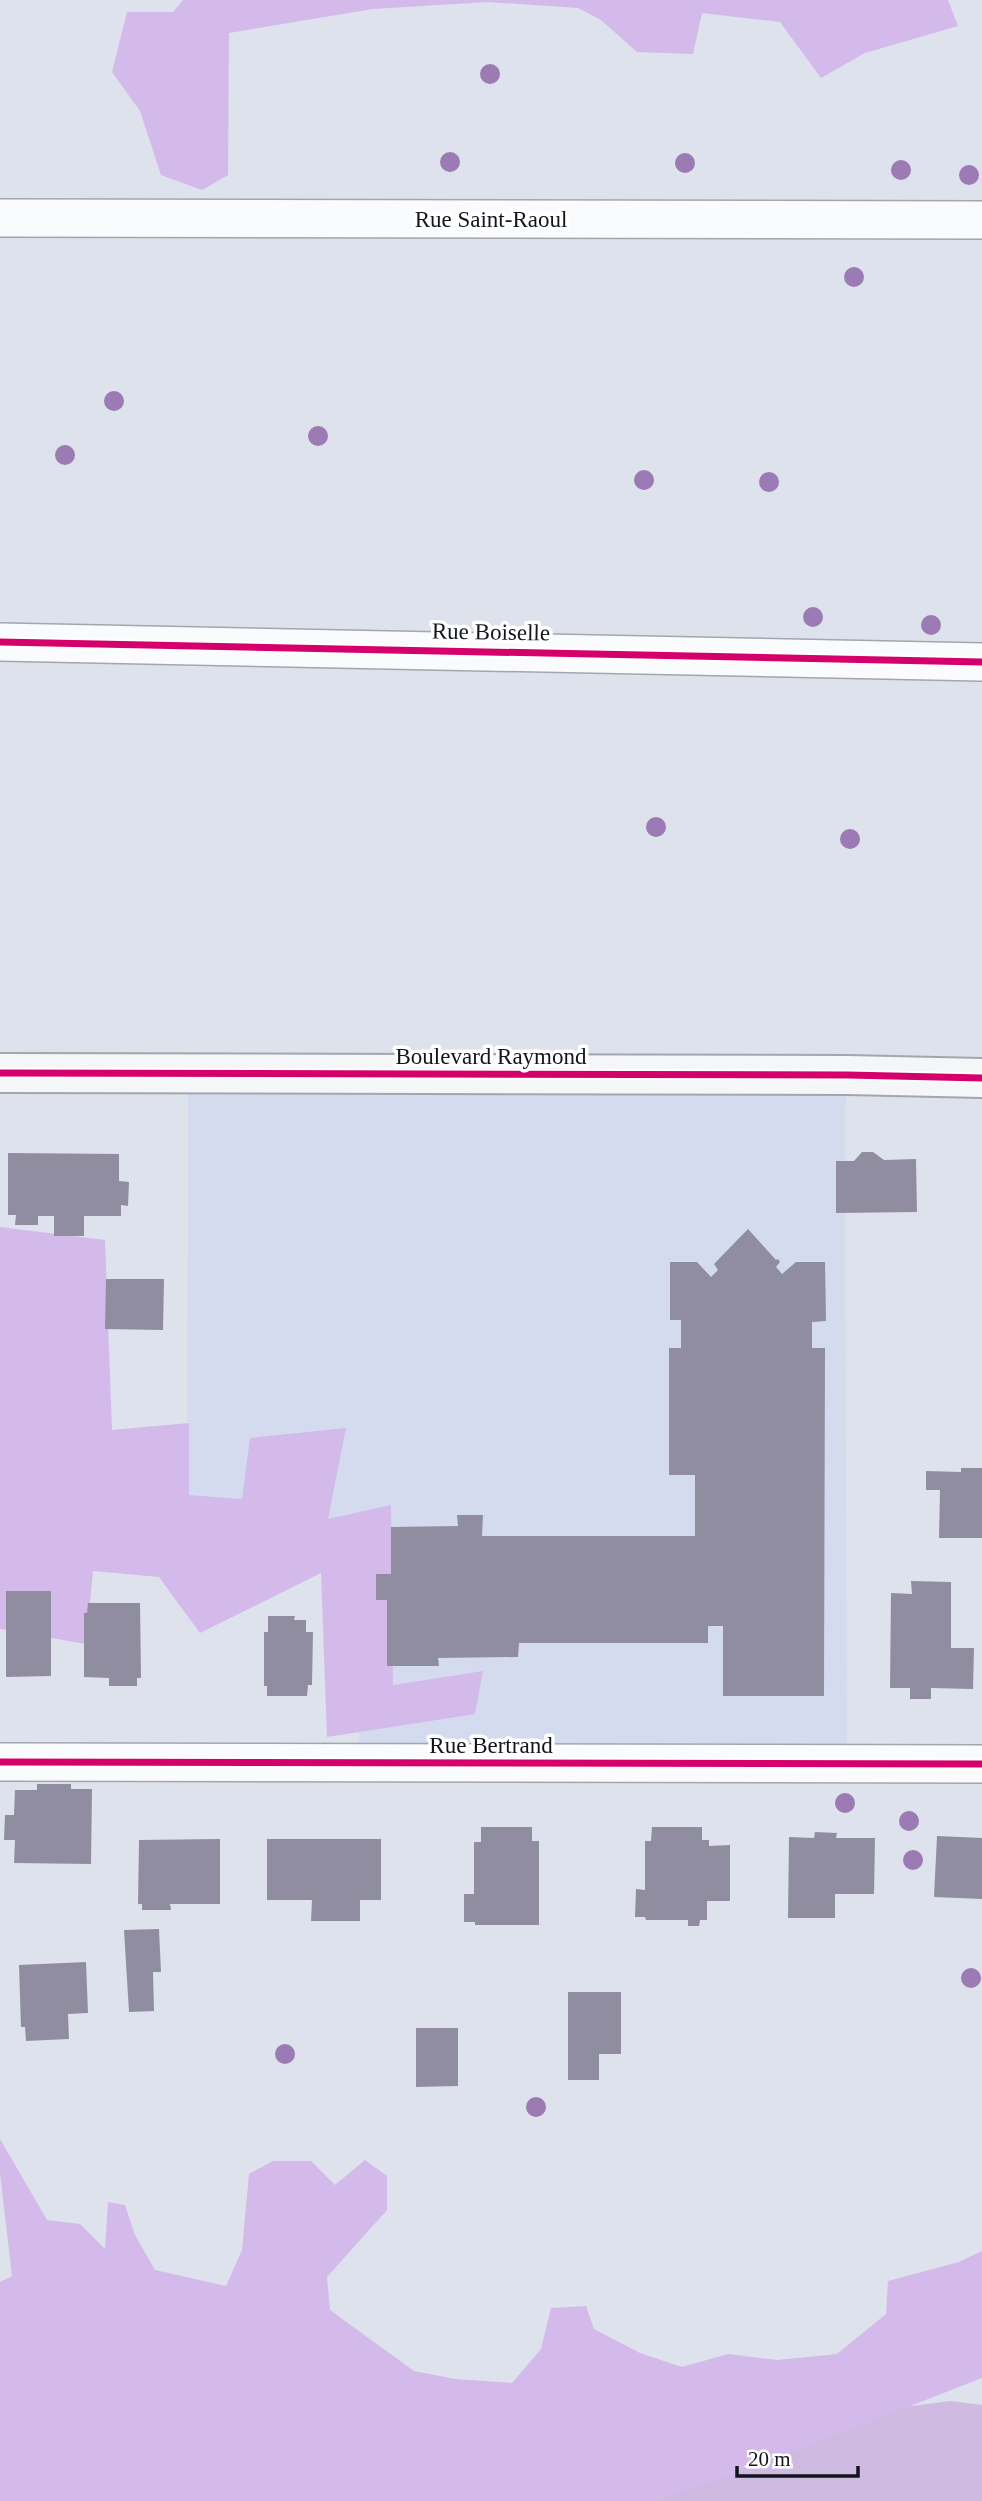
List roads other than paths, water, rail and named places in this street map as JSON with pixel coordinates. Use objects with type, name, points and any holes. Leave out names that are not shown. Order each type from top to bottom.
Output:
[{"type":"street","name":"Rue Saint-Raoul","points":[[0,218],[982,220]]},
{"type":"street","name":"Rue Boiselle","points":[[0,642],[982,662]]},
{"type":"street","name":"Boulevard Raymond","points":[[0,1073],[848,1075],[982,1078]]},
{"type":"street","name":"Rue Bertrand","points":[[0,1762],[982,1764]]}]
